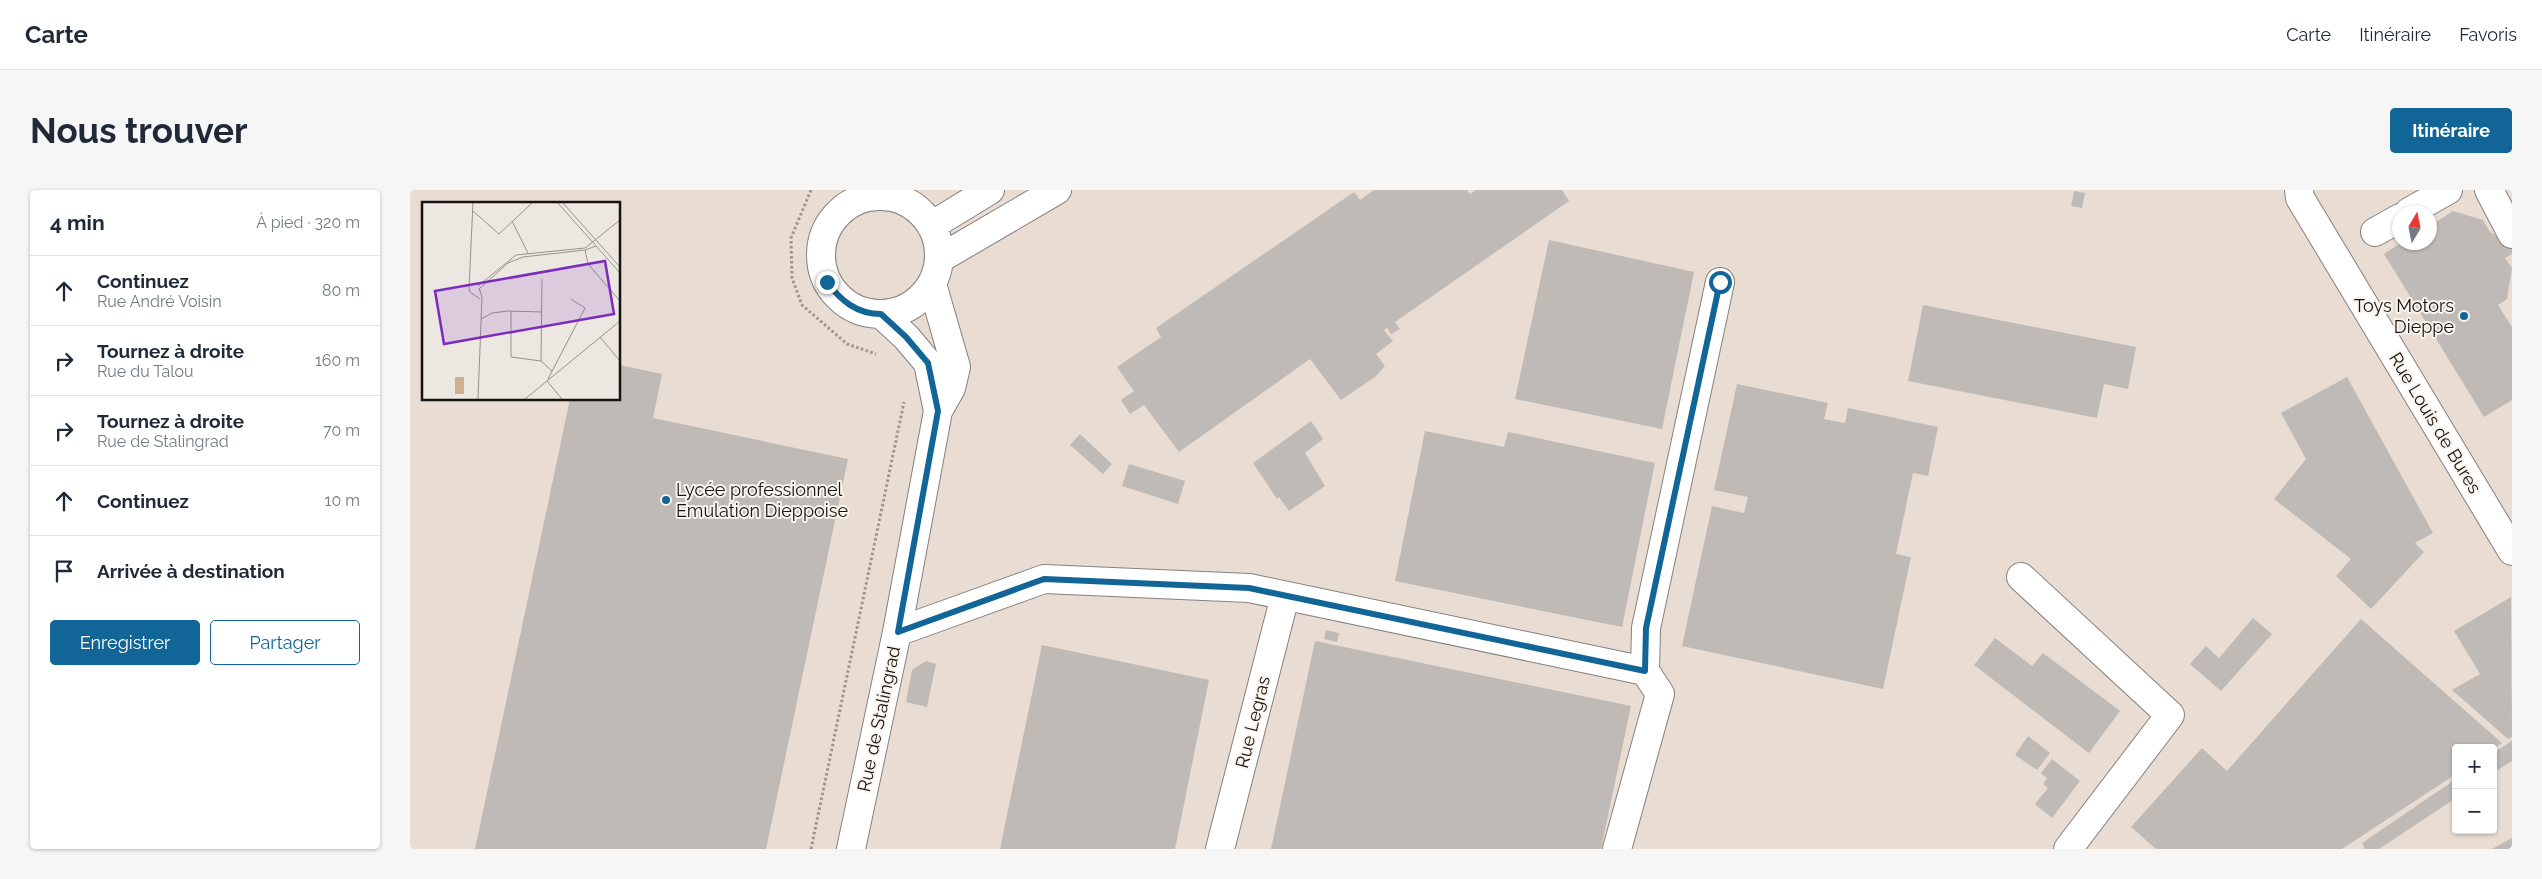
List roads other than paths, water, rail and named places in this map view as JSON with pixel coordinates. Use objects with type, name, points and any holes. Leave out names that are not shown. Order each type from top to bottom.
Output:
[{"type":"street","points":[[828,226],[840,212],[857,201],[889,194],[907,202],[921,213],[937,238],[936,271],[923,297],[910,307],[892,313],[881,314],[873,314],[854,308],[838,298],[827,282],[822,264],[822,244],[837,190]]},
{"type":"street","points":[[931,226],[990,190]]},
{"type":"street","points":[[936,271],[1057,190]]},
{"type":"street","name":"Rue Louis de Bures","points":[[2300,190],[2300,198],[2512,551]]},
{"type":"street","points":[[2421,205],[2448,190]]},
{"type":"street","points":[[2489,190],[2512,234]]},
{"type":"street","points":[[2375,232],[2392,222]]},
{"type":"street","name":"Rue de Stalingrad","points":[[850,849],[898,632],[938,411],[951,388],[956,367],[936,271]]},
{"type":"street","points":[[1617,849],[1660,694],[1645,671],[1646,628],[1720,282]]},
{"type":"street","name":"Rue de Stalingrad","points":[[881,314],[906,337],[928,363],[938,411]]},
{"type":"street","points":[[2021,577],[2170,715],[2068,849]]},
{"type":"street","points":[[898,632],[1044,579],[1249,588],[1645,671]]},
{"type":"street","name":"Rue Legras","points":[[1220,849],[1285,596]]},
{"type":"place","name":"Toys Motors Dieppe","points":[[2464,316]]},
{"type":"place","name":"Lycée professionnel Emulation Dieppoise","points":[[666,500]]}]
